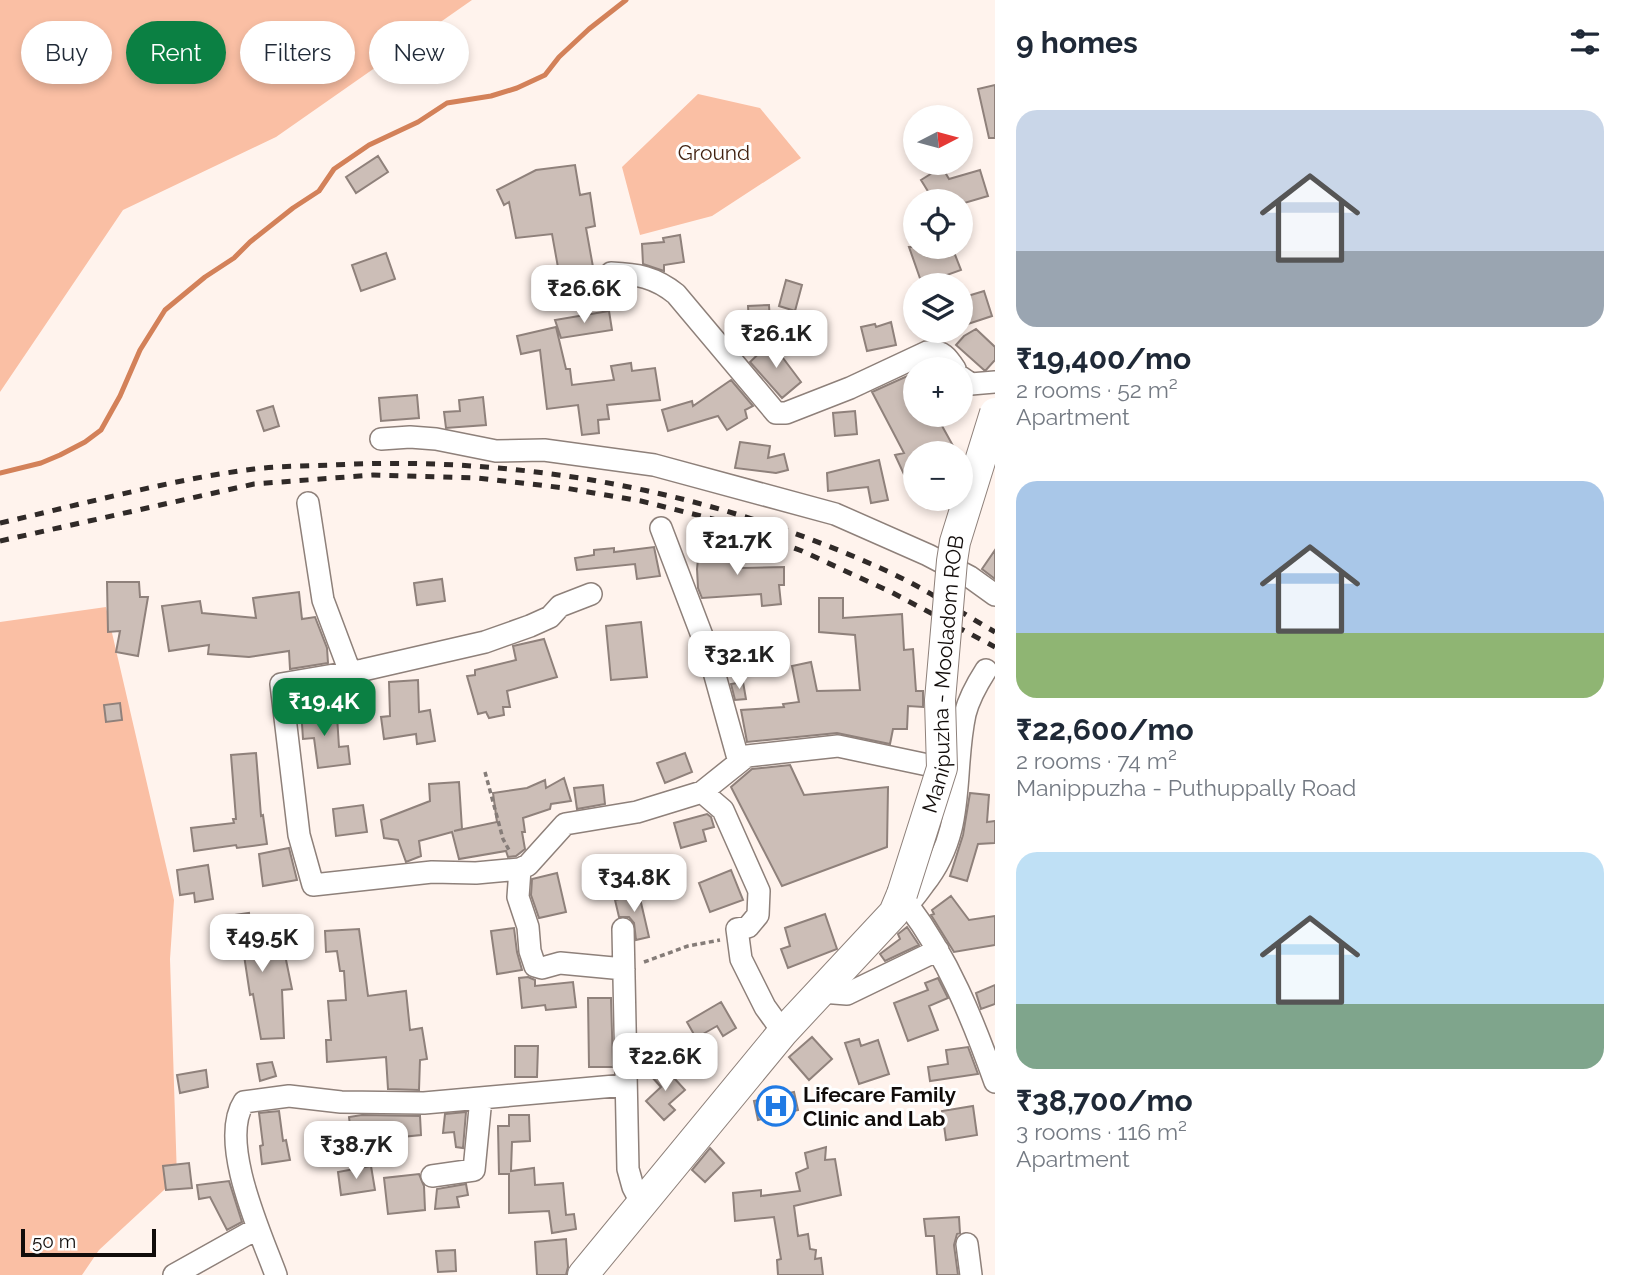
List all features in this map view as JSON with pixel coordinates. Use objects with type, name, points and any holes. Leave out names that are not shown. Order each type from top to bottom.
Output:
[{"type":"main road","name":"Manipuzha - Mooladom ROB","points":[[901,904],[942,768],[940,700],[955,542],[995,413]]},
{"type":"main road","points":[[583,1275],[783,1032],[901,904]]},
{"type":"street","points":[[611,273],[656,279],[676,294],[776,413],[786,413],[850,388],[903,363]]},
{"type":"street","points":[[916,357],[933,351],[947,357]]},
{"type":"street","points":[[973,384],[995,382]]},
{"type":"street","points":[[381,439],[436,439],[490,450],[544,450],[654,464],[835,514],[928,555],[970,577],[995,595]]},
{"type":"street","points":[[308,503],[323,600],[350,672]]},
{"type":"street","points":[[660,528],[709,654],[739,762]]},
{"type":"street","points":[[591,594],[560,606],[550,617],[485,642],[350,672],[281,684],[299,835],[313,885],[432,873],[520,869],[528,865],[565,824],[637,812],[702,792],[747,756],[838,746],[942,768]]},
{"type":"street","points":[[986,670],[974,690],[964,717],[954,822],[931,876],[901,904],[929,933],[938,950],[975,1023],[995,1082]]},
{"type":"street","points":[[702,792],[723,810],[759,891],[758,915],[748,927],[737,929],[741,959],[765,1007],[783,1032]]},
{"type":"street","points":[[520,869],[518,897],[528,927],[530,951],[535,966],[542,968],[560,963],[624,966]]},
{"type":"street","points":[[624,929],[628,1168],[633,1187],[641,1202]]},
{"type":"street","points":[[821,992],[847,994],[938,950]]},
{"type":"street","points":[[276,1275],[245,1189],[237,1155],[236,1125],[244,1102],[289,1096],[355,1102],[425,1103],[626,1085]]},
{"type":"street","points":[[432,1176],[474,1170],[481,1098]]},
{"type":"street","points":[[174,1275],[258,1228]]},
{"type":"street","points":[[967,1244],[971,1275]]},
{"type":"path","points":[[485,772],[503,839],[520,869]]},
{"type":"path","points":[[624,966],[688,946],[738,936]]},
{"type":"green space","points":[[0,0],[472,0],[442,21],[369,21],[369,72],[355,82],[355,21],[240,21],[240,84],[352,84],[276,137],[123,210],[0,392]]},
{"type":"green space","name":"Ground","points":[[698,94],[760,108],[801,158],[712,216],[640,235],[622,167]]},
{"type":"green space","points":[[106,607],[174,900],[170,959],[177,1178],[99,1250],[82,1275],[0,1275],[0,622]]},
{"type":"building","points":[[995,85],[995,138],[989,138],[978,89]]},
{"type":"building","points":[[378,156],[388,172],[356,193],[346,177]]},
{"type":"building","points":[[575,165],[580,195],[590,193],[595,226],[586,228],[595,278],[561,284],[552,234],[516,238],[509,202],[504,205],[497,190],[536,170]]},
{"type":"building","points":[[980,170],[988,196],[973,200],[973,189],[927,189],[921,180],[929,175],[947,175],[949,179],[973,175],[973,172]]},
{"type":"building","points":[[680,235],[684,262],[664,265],[664,271],[643,264],[642,244],[664,242],[663,238]]},
{"type":"building","points":[[386,253],[395,279],[361,291],[352,265]]},
{"type":"building","points":[[913,259],[957,259],[961,270],[953,273],[918,273]]},
{"type":"building","points":[[786,280],[802,285],[795,311],[779,306]]},
{"type":"building","points":[[984,291],[992,316],[973,322],[973,294]]},
{"type":"building","points":[[769,305],[771,341],[750,342],[748,306]]},
{"type":"building","points":[[609,311],[612,330],[561,338],[555,320]]},
{"type":"building","points":[[891,322],[896,345],[867,351],[861,327],[875,324],[876,327]]},
{"type":"building","points":[[556,327],[566,369],[570,369],[572,385],[614,380],[611,366],[631,363],[632,371],[655,368],[660,400],[607,405],[609,419],[598,420],[599,433],[582,435],[578,405],[547,409],[540,350],[521,354],[517,336]]},
{"type":"building","points":[[976,329],[995,347],[995,360],[986,370],[956,345],[973,343],[973,331]]},
{"type":"building","points":[[771,342],[801,382],[782,398],[750,362]]},
{"type":"building","points":[[903,378],[903,427],[943,427],[950,441],[903,441],[903,451],[872,392]]},
{"type":"building","points":[[731,380],[753,406],[745,410],[747,418],[727,430],[718,416],[668,431],[662,410],[692,401],[693,406]]},
{"type":"building","points":[[417,395],[419,418],[381,421],[379,398]]},
{"type":"building","points":[[483,397],[486,425],[446,428],[444,412],[460,411],[459,400]]},
{"type":"building","points":[[273,406],[279,426],[264,431],[257,411]]},
{"type":"building","points":[[855,411],[857,434],[835,436],[833,413]]},
{"type":"building","points":[[740,442],[770,446],[768,458],[784,454],[788,470],[776,473],[735,468]]},
{"type":"building","points":[[903,453],[903,472],[895,455]]},
{"type":"building","points":[[879,460],[888,500],[871,503],[868,487],[828,491],[827,473]]},
{"type":"building","points":[[654,547],[660,576],[637,579],[635,564],[577,570],[575,558],[594,555],[594,550],[614,548],[614,552]]},
{"type":"building","points":[[699,549],[743,551],[742,568],[784,567],[784,585],[779,585],[781,604],[762,606],[761,594],[702,598],[698,588]]},
{"type":"building","points":[[995,550],[995,579],[982,569]]},
{"type":"building","points":[[442,579],[445,601],[417,605],[414,583]]},
{"type":"building","points":[[107,582],[139,582],[140,597],[148,597],[138,656],[116,652],[120,631],[108,632]]},
{"type":"building","points":[[299,592],[302,619],[315,617],[327,648],[328,663],[290,669],[289,651],[249,657],[208,654],[209,645],[169,651],[162,606],[200,601],[202,613],[256,618],[253,598]]},
{"type":"building","points":[[819,598],[843,598],[843,618],[902,614],[904,650],[913,649],[916,691],[923,691],[923,707],[908,706],[907,729],[893,729],[890,744],[837,733],[747,742],[741,710],[784,707],[783,704],[799,702],[792,666],[811,662],[817,691],[860,690],[855,635],[819,632]]},
{"type":"building","points":[[641,622],[647,677],[611,680],[606,626]]},
{"type":"building","points":[[544,639],[557,677],[507,691],[510,707],[503,707],[504,715],[489,718],[486,712],[478,714],[467,676],[475,675],[475,670],[516,660],[513,646]]},
{"type":"building","points":[[418,680],[419,712],[430,710],[435,741],[417,744],[416,734],[384,739],[381,717],[390,716],[389,682]]},
{"type":"building","points":[[743,682],[746,699],[735,700],[731,684]]},
{"type":"building","points":[[120,703],[122,720],[106,722],[104,705]]},
{"type":"building","points":[[324,707],[324,717],[337,716],[339,747],[348,746],[350,764],[318,768],[314,738],[303,739],[301,709]]},
{"type":"building","points":[[256,753],[261,816],[263,815],[267,844],[194,851],[191,828],[234,823],[233,819],[236,819],[231,755]]},
{"type":"building","points":[[685,753],[692,772],[665,783],[657,763]]},
{"type":"building","points":[[790,765],[804,795],[888,787],[887,847],[782,886],[731,787],[752,769]]},
{"type":"building","points":[[564,778],[571,801],[551,804],[550,809],[523,818],[525,849],[516,856],[508,857],[506,851],[459,859],[452,832],[419,841],[421,856],[406,862],[398,840],[384,838],[381,820],[430,801],[429,784],[459,782],[462,829],[454,831],[497,822],[493,793],[527,788],[545,780],[546,788]]},
{"type":"building","points":[[603,785],[605,804],[577,809],[574,788]]},
{"type":"building","points":[[970,793],[989,795],[987,822],[995,821],[995,843],[978,844],[967,881],[950,876],[963,835]]},
{"type":"building","points":[[363,805],[367,832],[336,836],[333,809]]},
{"type":"building","points":[[707,814],[714,827],[703,830],[706,841],[681,848],[674,823]]},
{"type":"building","points":[[289,848],[297,880],[263,886],[259,854]]},
{"type":"building","points":[[208,865],[213,899],[195,902],[194,893],[180,895],[177,870]]},
{"type":"building","points":[[731,870],[743,900],[710,912],[699,883]]},
{"type":"building","points":[[557,873],[566,912],[539,918],[531,895],[532,879]]},
{"type":"building","points":[[639,894],[649,937],[636,940],[634,923],[629,917],[619,917],[615,900]]},
{"type":"building","points":[[951,896],[969,920],[995,916],[995,945],[954,952],[931,915],[934,914],[932,910]]},
{"type":"building","points":[[249,913],[250,921],[264,919],[269,958],[285,955],[292,989],[282,990],[284,1038],[261,1039],[253,994],[250,995],[242,942],[231,943],[227,916]]},
{"type":"building","points":[[825,914],[837,949],[788,968],[781,949],[790,946],[785,928]]},
{"type":"building","points":[[907,927],[919,945],[885,961],[880,954],[900,939],[898,934]]},
{"type":"building","points":[[514,928],[522,970],[497,974],[491,931]]},
{"type":"building","points":[[359,929],[368,996],[406,991],[410,1030],[422,1028],[427,1059],[420,1060],[419,1090],[388,1089],[386,1057],[327,1062],[326,1040],[331,1040],[328,1001],[346,1000],[344,971],[340,971],[337,951],[326,952],[325,931]]},
{"type":"building","points":[[528,977],[535,980],[535,986],[573,982],[576,1007],[546,1010],[545,1005],[522,1008],[519,978]]},
{"type":"building","points":[[938,978],[948,998],[929,1006],[938,1030],[908,1041],[894,1003],[928,990],[925,983]]},
{"type":"building","points":[[995,985],[995,1004],[981,1009],[976,993]]},
{"type":"building","points":[[588,998],[611,998],[613,1067],[589,1067]]},
{"type":"building","points":[[721,1002],[736,1028],[723,1036],[717,1026],[696,1038],[687,1022]]},
{"type":"building","points":[[812,1037],[832,1059],[809,1080],[789,1057]]},
{"type":"building","points":[[859,1039],[861,1046],[878,1040],[889,1074],[859,1084],[845,1043]]},
{"type":"building","points":[[515,1046],[538,1046],[537,1077],[515,1077]]},
{"type":"building","points":[[968,1047],[978,1074],[930,1081],[928,1067],[948,1064],[946,1050]]},
{"type":"building","points":[[272,1062],[276,1076],[260,1081],[257,1064]]},
{"type":"building","points":[[663,1066],[685,1090],[669,1104],[675,1110],[664,1120],[646,1101],[661,1087],[651,1076]]},
{"type":"building","points":[[206,1070],[208,1087],[180,1093],[177,1075]]},
{"type":"building","name":"Lifecare Family Clinic and Lab","points":[[794,1092],[798,1110],[758,1120],[754,1101]]},
{"type":"building","points":[[973,1106],[977,1135],[946,1140],[942,1111]]},
{"type":"building","points":[[279,1111],[283,1141],[286,1140],[290,1160],[262,1164],[260,1146],[263,1145],[259,1113]]},
{"type":"building","points":[[466,1112],[463,1148],[456,1147],[454,1132],[443,1133],[445,1114]]},
{"type":"building","points":[[509,1115],[529,1115],[530,1141],[512,1142],[511,1171],[534,1168],[535,1185],[563,1183],[566,1215],[574,1214],[576,1229],[552,1233],[549,1211],[509,1213],[509,1174],[499,1174],[498,1126],[509,1126]]},
{"type":"building","points":[[420,1116],[421,1135],[352,1142],[349,1117]]},
{"type":"building","points":[[826,1147],[825,1160],[835,1159],[841,1195],[794,1206],[798,1236],[808,1234],[810,1249],[816,1250],[815,1259],[821,1258],[823,1275],[778,1275],[777,1260],[781,1259],[774,1217],[735,1221],[733,1193],[761,1190],[761,1196],[800,1191],[796,1173],[808,1168],[805,1153]]},
{"type":"building","points":[[710,1148],[724,1163],[705,1182],[692,1170]]},
{"type":"building","points":[[189,1163],[192,1188],[166,1190],[163,1166]]},
{"type":"building","points":[[371,1166],[375,1190],[341,1195],[338,1172]]},
{"type":"building","points":[[419,1174],[424,1186],[425,1210],[388,1214],[384,1178]]},
{"type":"building","points":[[229,1181],[242,1222],[227,1230],[210,1197],[199,1199],[197,1185]]},
{"type":"building","points":[[466,1184],[468,1195],[457,1197],[459,1207],[435,1209],[437,1189]]},
{"type":"building","points":[[959,1217],[960,1233],[957,1234],[954,1245],[958,1275],[937,1275],[934,1236],[926,1236],[924,1219]]},
{"type":"building","points":[[566,1239],[566,1275],[537,1275],[535,1242]]},
{"type":"building","points":[[455,1250],[456,1271],[438,1272],[436,1251]]},
{"type":"waterway","points":[[0,473],[41,463],[60,455],[101,430],[120,396],[140,350],[165,310],[205,277],[234,258],[293,208],[319,191],[334,169],[369,145],[418,122],[447,103],[491,96],[545,75],[559,57],[589,29],[626,0]]},
{"type":"railway","points":[[0,523],[158,486],[264,468],[405,463],[547,473],[687,500],[756,520],[889,572],[995,632]]},
{"type":"railway","points":[[0,541],[254,484],[373,475],[478,478],[565,488],[641,501],[725,522],[802,551],[891,592],[995,647]]},
{"type":"place","name":"Lifecare Family Clinic and Lab","points":[[776,1106]]}]
